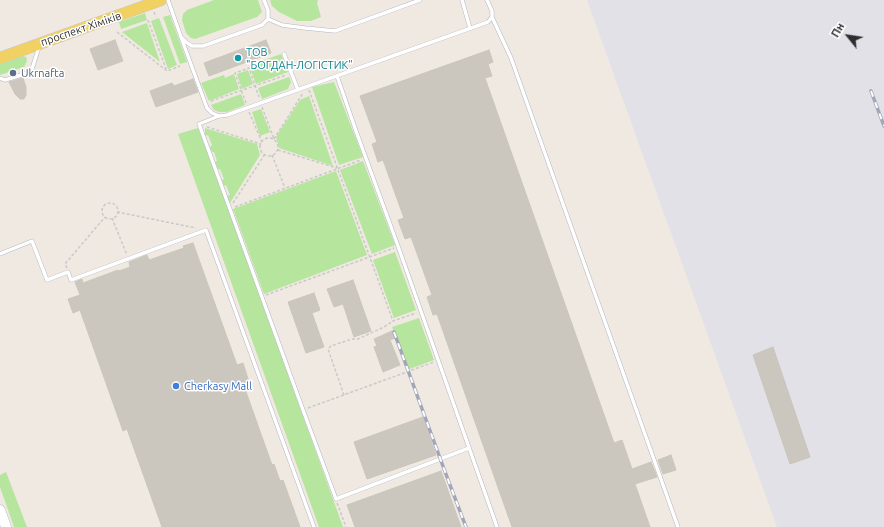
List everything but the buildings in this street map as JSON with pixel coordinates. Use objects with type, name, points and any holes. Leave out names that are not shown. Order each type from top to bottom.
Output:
[{"type":"main road","name":"проспект Хіміків","points":[[0,58],[162,0]]},
{"type":"main road","points":[[0,510],[6,527]]},
{"type":"lane","points":[[168,0],[205,103],[212,113],[219,116]]},
{"type":"lane","points":[[182,37],[192,46],[203,46],[262,25],[268,19],[268,10],[264,0]]},
{"type":"lane","points":[[268,19],[282,25],[334,31],[420,0]]},
{"type":"lane","points":[[462,0],[470,28]]},
{"type":"lane","points":[[487,0],[492,11],[492,17],[510,58],[678,527]]},
{"type":"lane","points":[[469,448],[336,499],[199,124],[219,116],[227,116],[488,22],[492,17]]},
{"type":"lane","points":[[0,78],[5,80],[31,72],[40,44]]},
{"type":"lane","points":[[284,54],[298,90]]},
{"type":"lane","points":[[337,76],[497,527]]},
{"type":"lane","points":[[0,254],[32,241],[47,280],[68,272],[71,280],[206,230],[314,527]]},
{"type":"path","points":[[153,10],[156,18]]},
{"type":"path","points":[[148,20],[167,71]]},
{"type":"path","points":[[117,32],[167,71]]},
{"type":"path","points":[[167,71],[180,66]]},
{"type":"path","points":[[249,68],[235,73],[261,143],[261,148],[265,154],[272,155],[278,150]]},
{"type":"path","points":[[205,103],[291,73]]},
{"type":"path","points":[[274,139],[308,87]]},
{"type":"path","points":[[308,87],[392,321]]},
{"type":"path","points":[[199,124],[261,143]]},
{"type":"path","points":[[261,143],[266,138],[274,139]]},
{"type":"path","points":[[274,139],[277,143],[278,150]]},
{"type":"path","points":[[278,150],[338,169]]},
{"type":"path","points":[[230,209],[265,154]]},
{"type":"path","points":[[272,155],[285,188]]},
{"type":"path","points":[[230,209],[366,158]]},
{"type":"path","points":[[105,217],[102,210],[106,204],[110,203],[115,205],[117,212]]},
{"type":"path","points":[[112,218],[117,212]]},
{"type":"path","points":[[117,212],[206,230]]},
{"type":"path","points":[[105,217],[112,218]]},
{"type":"path","points":[[66,264],[105,217]]},
{"type":"path","points":[[112,218],[128,259]]},
{"type":"path","points":[[262,296],[398,246]]},
{"type":"path","points":[[344,395],[328,349],[331,346],[352,339],[358,339],[384,327],[392,321],[420,311]]},
{"type":"path","points":[[303,410],[438,361]]},
{"type":"path","points":[[336,499],[346,527]]},
{"type":"shaded area","points":[[587,0],[884,0],[884,527],[777,527]]},
{"type":"green space","points":[[214,0],[258,0],[262,12],[257,17],[195,39],[191,38],[186,33],[182,20],[183,14],[187,10]]},
{"type":"green space","points":[[270,0],[318,0],[317,3],[321,17],[311,21],[297,21],[279,12],[272,6]]},
{"type":"green space","points":[[145,13],[147,20],[121,29],[119,22]]},
{"type":"green space","points":[[170,15],[187,62],[180,64],[163,17]]},
{"type":"green space","points":[[159,18],[177,65],[168,69],[151,21]]},
{"type":"green space","points":[[147,23],[160,62],[122,32]]},
{"type":"green space","points":[[281,54],[288,72],[256,84],[250,68],[259,65],[259,62]]},
{"type":"green space","points":[[23,56],[26,57],[27,61],[24,67],[0,75],[0,64]]},
{"type":"green space","points":[[248,70],[253,84],[242,89],[237,74]]},
{"type":"green space","points":[[234,74],[239,89],[209,101],[201,83],[224,75],[225,78]]},
{"type":"green space","points":[[289,77],[291,82],[288,89],[262,99],[258,88]]},
{"type":"green space","points":[[334,82],[363,157],[339,165],[312,87]]},
{"type":"green space","points":[[241,94],[245,105],[227,112],[219,112],[214,110],[211,105]]},
{"type":"green space","points":[[309,96],[333,166],[279,148],[276,137],[300,100]]},
{"type":"green space","points":[[261,109],[270,132],[260,136],[252,112]]},
{"type":"green space","points":[[198,128],[343,527],[319,527],[178,134]]},
{"type":"green space","points":[[205,128],[257,144],[260,155],[230,203],[227,196],[230,195],[226,185],[224,186],[222,180],[224,179],[215,162],[217,161],[214,152],[212,152],[210,147],[212,145],[208,135],[205,136]]},
{"type":"green space","points":[[363,161],[395,245],[372,254],[340,170]]},
{"type":"green space","points":[[336,171],[367,255],[264,294],[233,209]]},
{"type":"green space","points":[[395,252],[416,310],[394,318],[373,260]]},
{"type":"green space","points":[[419,318],[434,360],[407,370],[392,327]]},
{"type":"green space","points":[[6,472],[27,527],[14,527],[0,487],[0,475]]},
{"type":"railway","points":[[871,91],[884,126]]},
{"type":"railway","points":[[394,332],[466,527]]},
{"type":"place","name":"ТОВ \"БОГДАН-ЛОГІСТИК\"","points":[[238,58]]},
{"type":"place","name":"Ukrnafta","points":[[13,73]]},
{"type":"place","name":"Cherkasy Mall","points":[[176,386]]}]
